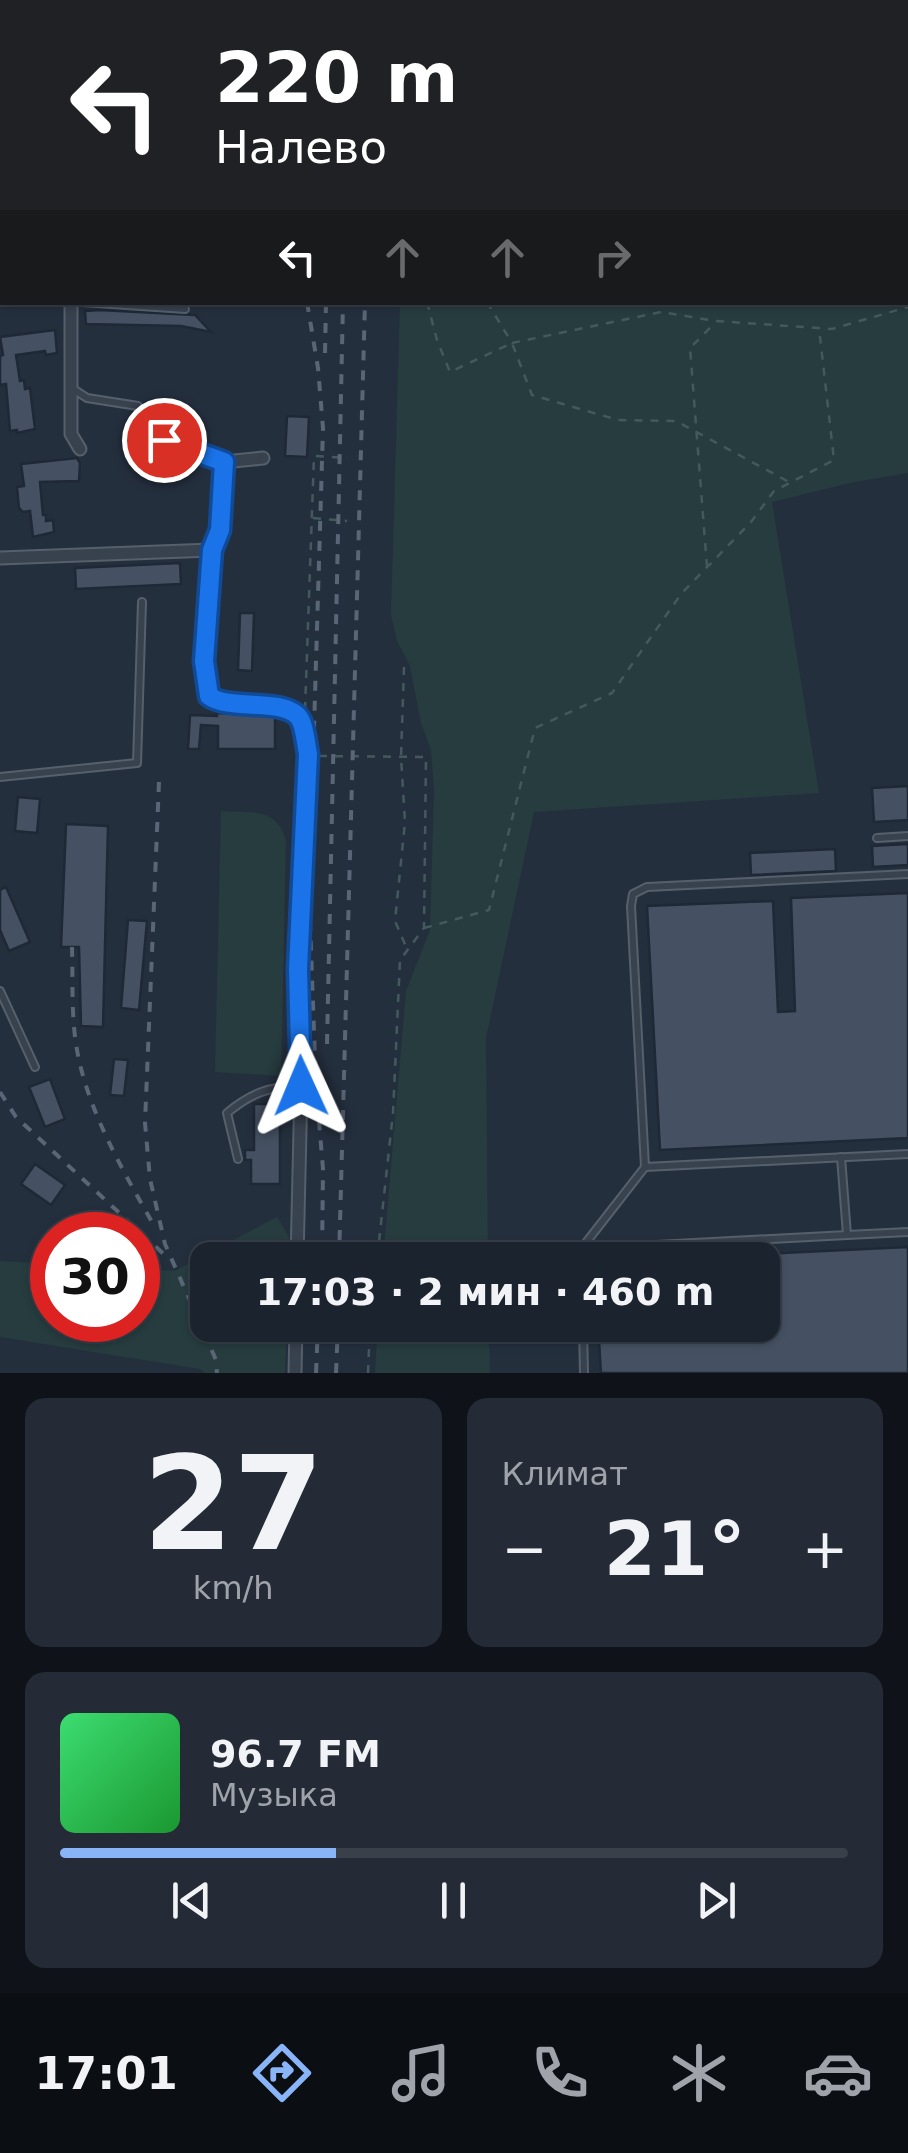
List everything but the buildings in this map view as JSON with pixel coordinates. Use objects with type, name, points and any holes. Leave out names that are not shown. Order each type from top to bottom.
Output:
[{"type":"street","points":[[71,305],[72,434],[80,449]]},
{"type":"street","points":[[164,440],[224,462],[264,458]]},
{"type":"street","points":[[224,462],[220,530],[212,550],[204,661],[209,696],[219,703],[294,712],[302,721],[308,754],[298,969],[301,1086],[297,1242]]},
{"type":"street","points":[[0,558],[212,550]]},
{"type":"street","points":[[295,1373],[296,1342]]},
{"type":"lane","points":[[126,305],[185,309]]},
{"type":"lane","points":[[69,386],[87,398],[133,405]]},
{"type":"lane","points":[[0,778],[137,763],[142,602]]},
{"type":"lane","points":[[876,838],[908,836]]},
{"type":"lane","points":[[587,1242],[646,1167],[633,894],[647,888],[908,874]]},
{"type":"lane","points":[[0,990],[35,1067]]},
{"type":"lane","points":[[238,1159],[227,1112],[250,1094],[280,1086],[301,1086]]},
{"type":"lane","points":[[646,1167],[908,1154]]},
{"type":"lane","points":[[841,1157],[847,1235]]},
{"type":"lane","points":[[714,1242],[908,1232]]},
{"type":"lane","points":[[583,1342],[584,1373]]},
{"type":"path","points":[[428,305],[450,372],[512,343],[661,312],[716,322],[832,330],[908,307]]},
{"type":"path","points":[[488,305],[512,343],[532,395],[618,420],[676,421],[790,482]]},
{"type":"path","points":[[707,567],[690,348],[716,322]]},
{"type":"path","points":[[424,928],[489,910],[535,728],[612,693],[681,594],[751,522],[774,491],[834,460],[818,328]]},
{"type":"path","points":[[133,405],[164,440]]},
{"type":"path","points":[[302,721],[306,706],[314,456],[348,458]]},
{"type":"path","points":[[312,518],[346,520]]},
{"type":"path","points":[[404,667],[404,822],[396,921],[408,950]]},
{"type":"path","points":[[308,754],[426,757],[424,928],[400,960],[392,1113],[379,1242]]},
{"type":"path","points":[[368,1373],[369,1342]]},
{"type":"green space","points":[[400,305],[908,305],[908,473],[772,502],[819,793],[534,812],[486,1038],[488,1242],[385,1242],[406,991],[430,930],[434,790],[431,750],[421,723],[410,666],[397,641],[391,615]]},
{"type":"green space","points":[[221,811],[269,817],[282,830],[286,841],[281,1076],[215,1072]]},
{"type":"green space","points":[[277,1217],[289,1237],[289,1242],[230,1242]]},
{"type":"green space","points":[[0,1261],[30,1263],[30,1342],[0,1337]]},
{"type":"green space","points":[[190,1263],[190,1342],[286,1342],[285,1373],[205,1373],[200,1369],[31,1342],[160,1342],[160,1270],[175,1271]]},
{"type":"green space","points":[[377,1342],[489,1342],[490,1373],[375,1373]]},
{"type":"railway","points":[[308,305],[323,428],[309,896],[323,1169],[322,1242]]},
{"type":"railway","points":[[325,353],[326,305]]},
{"type":"railway","points":[[327,1044],[343,305]]},
{"type":"railway","points":[[339,1242],[365,305]]},
{"type":"railway","points":[[159,782],[145,1123],[150,1179],[165,1244],[216,1360],[217,1373]]},
{"type":"railway","points":[[72,947],[74,1025],[82,1073],[107,1139],[146,1212]]},
{"type":"railway","points":[[0,1092],[16,1117],[170,1260]]},
{"type":"railway","points":[[316,1373],[317,1342]]},
{"type":"railway","points":[[336,1373],[337,1342]]},
{"type":"route","points":[[164,440],[224,462],[220,530],[212,550],[204,661],[209,696],[219,703],[284,708],[302,721],[308,754],[298,969],[301,1086]]}]
